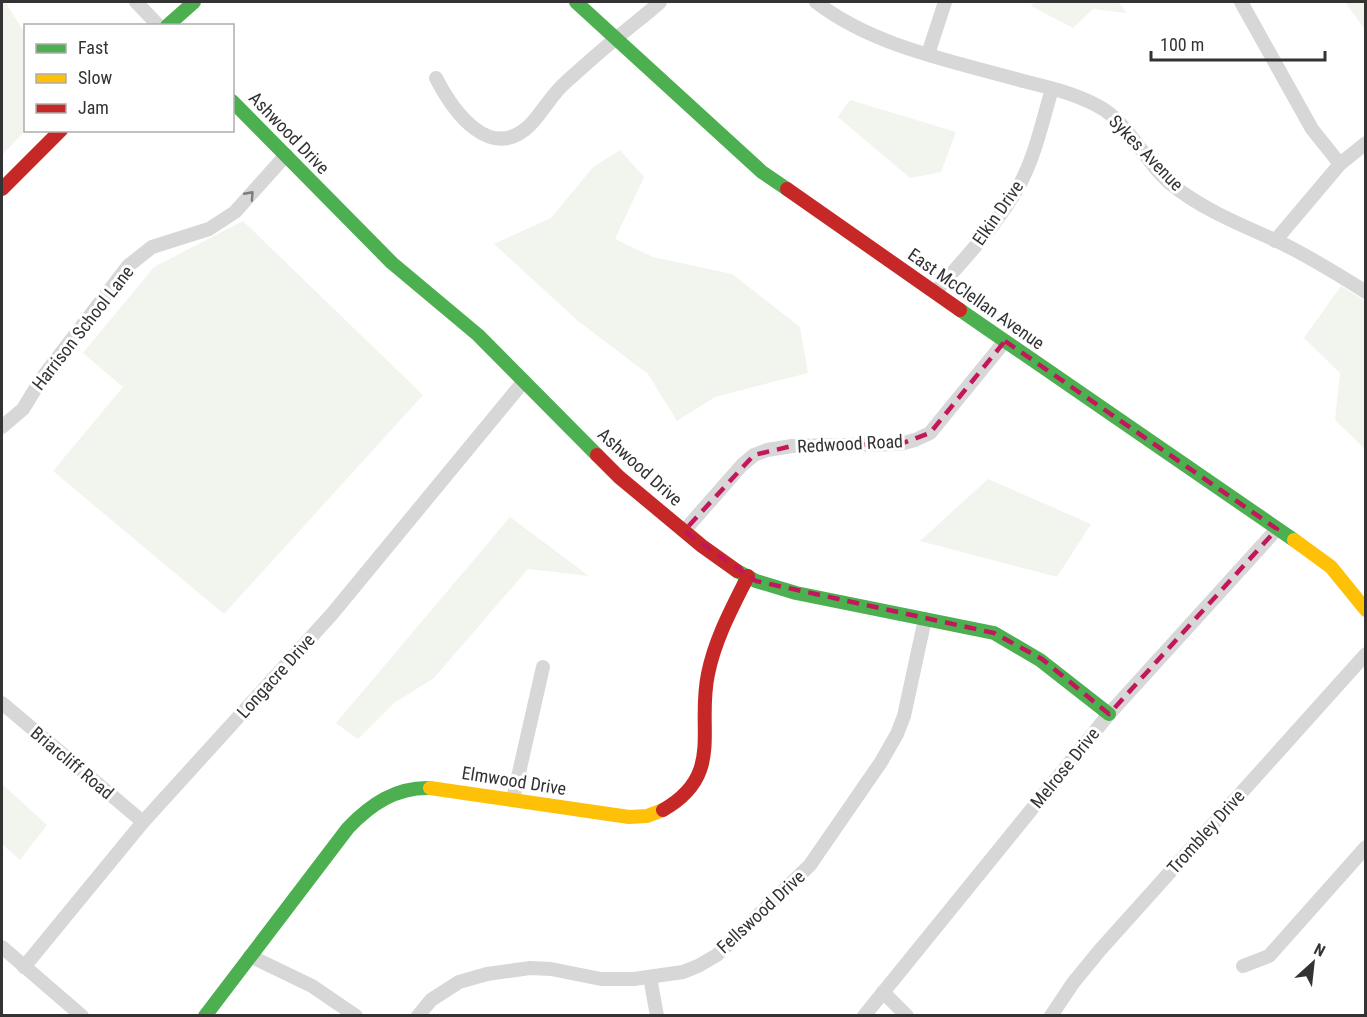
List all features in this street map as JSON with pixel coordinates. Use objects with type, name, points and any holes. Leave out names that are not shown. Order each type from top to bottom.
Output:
[{"type":"street","points":[[136,2],[157,24]]},
{"type":"street","points":[[169,24],[194,2]]},
{"type":"street","name":"East McClellan Avenue","points":[[576,2],[762,172],[1331,567],[1365,610]]},
{"type":"street","points":[[436,78],[448,101],[478,132],[494,139],[509,137],[521,132],[531,124],[555,92],[660,2]]},
{"type":"street","name":"Sykes Avenue","points":[[816,2],[844,21],[872,34],[928,54],[1052,89],[1098,106],[1118,120],[1169,182],[1202,206],[1250,231],[1275,240],[1324,266],[1365,292]]},
{"type":"street","points":[[928,54],[945,2]]},
{"type":"street","points":[[1241,2],[1312,129],[1340,164]]},
{"type":"street","name":"Elkin Drive","points":[[935,292],[990,228],[1022,180],[1037,141],[1052,89]]},
{"type":"street","name":"Ashwood Drive","points":[[234,103],[392,263],[478,335],[619,477],[733,569],[796,593],[994,633],[1015,642],[1042,659],[1109,714]]},
{"type":"street","points":[[2,189],[59,132]]},
{"type":"street","points":[[1275,240],[1340,164],[1365,143]]},
{"type":"street","name":"Harrison School Lane","points":[[2,427],[23,409],[42,378],[128,266],[152,247],[210,229],[235,212],[286,155]]},
{"type":"street","name":"Redwood Road","points":[[684,531],[742,465],[754,455],[767,450],[792,446],[900,444],[930,433],[1005,341]]},
{"type":"street","name":"Longacre Drive","points":[[24,967],[143,822],[332,614],[524,381]]},
{"type":"street","name":"Melrose Drive","points":[[864,1016],[1109,714],[1277,529]]},
{"type":"street","name":"Elmwood Drive","points":[[205,1016],[348,828],[376,802],[393,793],[408,788],[424,787],[629,817],[648,816],[667,808],[682,796],[697,777],[703,758],[706,736],[705,692],[711,662],[721,629],[748,576]]},
{"type":"street","name":"Fellswood Drive","points":[[418,1016],[431,1000],[459,982],[512,970],[551,969],[601,979],[650,977],[683,972],[717,954],[810,866],[864,789],[897,734],[904,716],[925,619]]},
{"type":"street","name":"Trombley Drive","points":[[1051,1016],[1073,983],[1100,950],[1365,654]]},
{"type":"street","points":[[513,799],[543,667]]},
{"type":"street","name":"Briarcliff Road","points":[[2,703],[143,822]]},
{"type":"street","points":[[1243,966],[1269,957],[1365,847]]},
{"type":"street","points":[[2,947],[82,1016]]},
{"type":"street","points":[[250,956],[312,986],[357,1016]]},
{"type":"street","points":[[650,977],[657,1016]]},
{"type":"street","points":[[883,992],[907,1016]]},
{"type":"highlighted area","points":[[1005,341],[1277,529],[1109,714],[1042,659],[994,633],[756,581],[684,531],[754,455],[792,446],[900,444],[930,433]]},
{"type":"shaded area","points":[[2,2],[5,2],[24,31],[24,132],[2,155]]},
{"type":"shaded area","points":[[1034,2],[1118,2],[1127,13],[1093,9],[1073,28],[1031,6]]},
{"type":"shaded area","points":[[1345,2],[1365,2],[1365,31],[1363,27]]},
{"type":"shaded area","points":[[850,100],[956,132],[941,172],[910,178],[838,117]]},
{"type":"shaded area","points":[[620,150],[644,177],[615,239],[653,257],[732,274],[800,327],[808,373],[715,397],[677,421],[648,374],[578,321],[494,244],[551,218],[593,167]]},
{"type":"shaded area","points":[[243,221],[423,395],[224,614],[53,471],[123,387],[83,353],[154,267]]},
{"type":"shaded area","points":[[1341,286],[1365,301],[1365,449],[1335,420],[1340,373],[1304,338]]},
{"type":"shaded area","points":[[988,479],[1091,524],[1057,577],[920,541]]},
{"type":"shaded area","points":[[510,517],[589,576],[528,569],[434,678],[394,703],[358,739],[336,723]]},
{"type":"shaded area","points":[[2,784],[47,825],[20,860],[2,844]]},
{"type":"traffic: fast","points":[[169,24],[194,2]]},
{"type":"traffic: fast","points":[[576,2],[762,172],[787,189]]},
{"type":"traffic: fast","points":[[234,103],[392,263],[478,335],[597,455]]},
{"type":"traffic: fast","points":[[960,310],[1294,540]]},
{"type":"traffic: fast","points":[[737,571],[756,581],[796,593],[994,633],[1040,660],[1109,714]]},
{"type":"traffic: fast","points":[[205,1016],[348,828],[366,811],[395,794],[406,790],[430,788]]},
{"type":"traffic: slow","points":[[1294,540],[1331,567],[1366,610]]},
{"type":"traffic: slow","points":[[430,788],[629,817],[647,816],[663,810]]},
{"type":"traffic: jam","points":[[2,189],[59,132]]},
{"type":"traffic: jam","points":[[787,189],[960,310]]},
{"type":"traffic: jam","points":[[597,455],[619,477],[702,546],[737,571]]},
{"type":"traffic: jam","points":[[663,810],[682,796],[694,782],[701,766],[704,750],[705,694],[711,661],[725,624],[748,576]]}]
